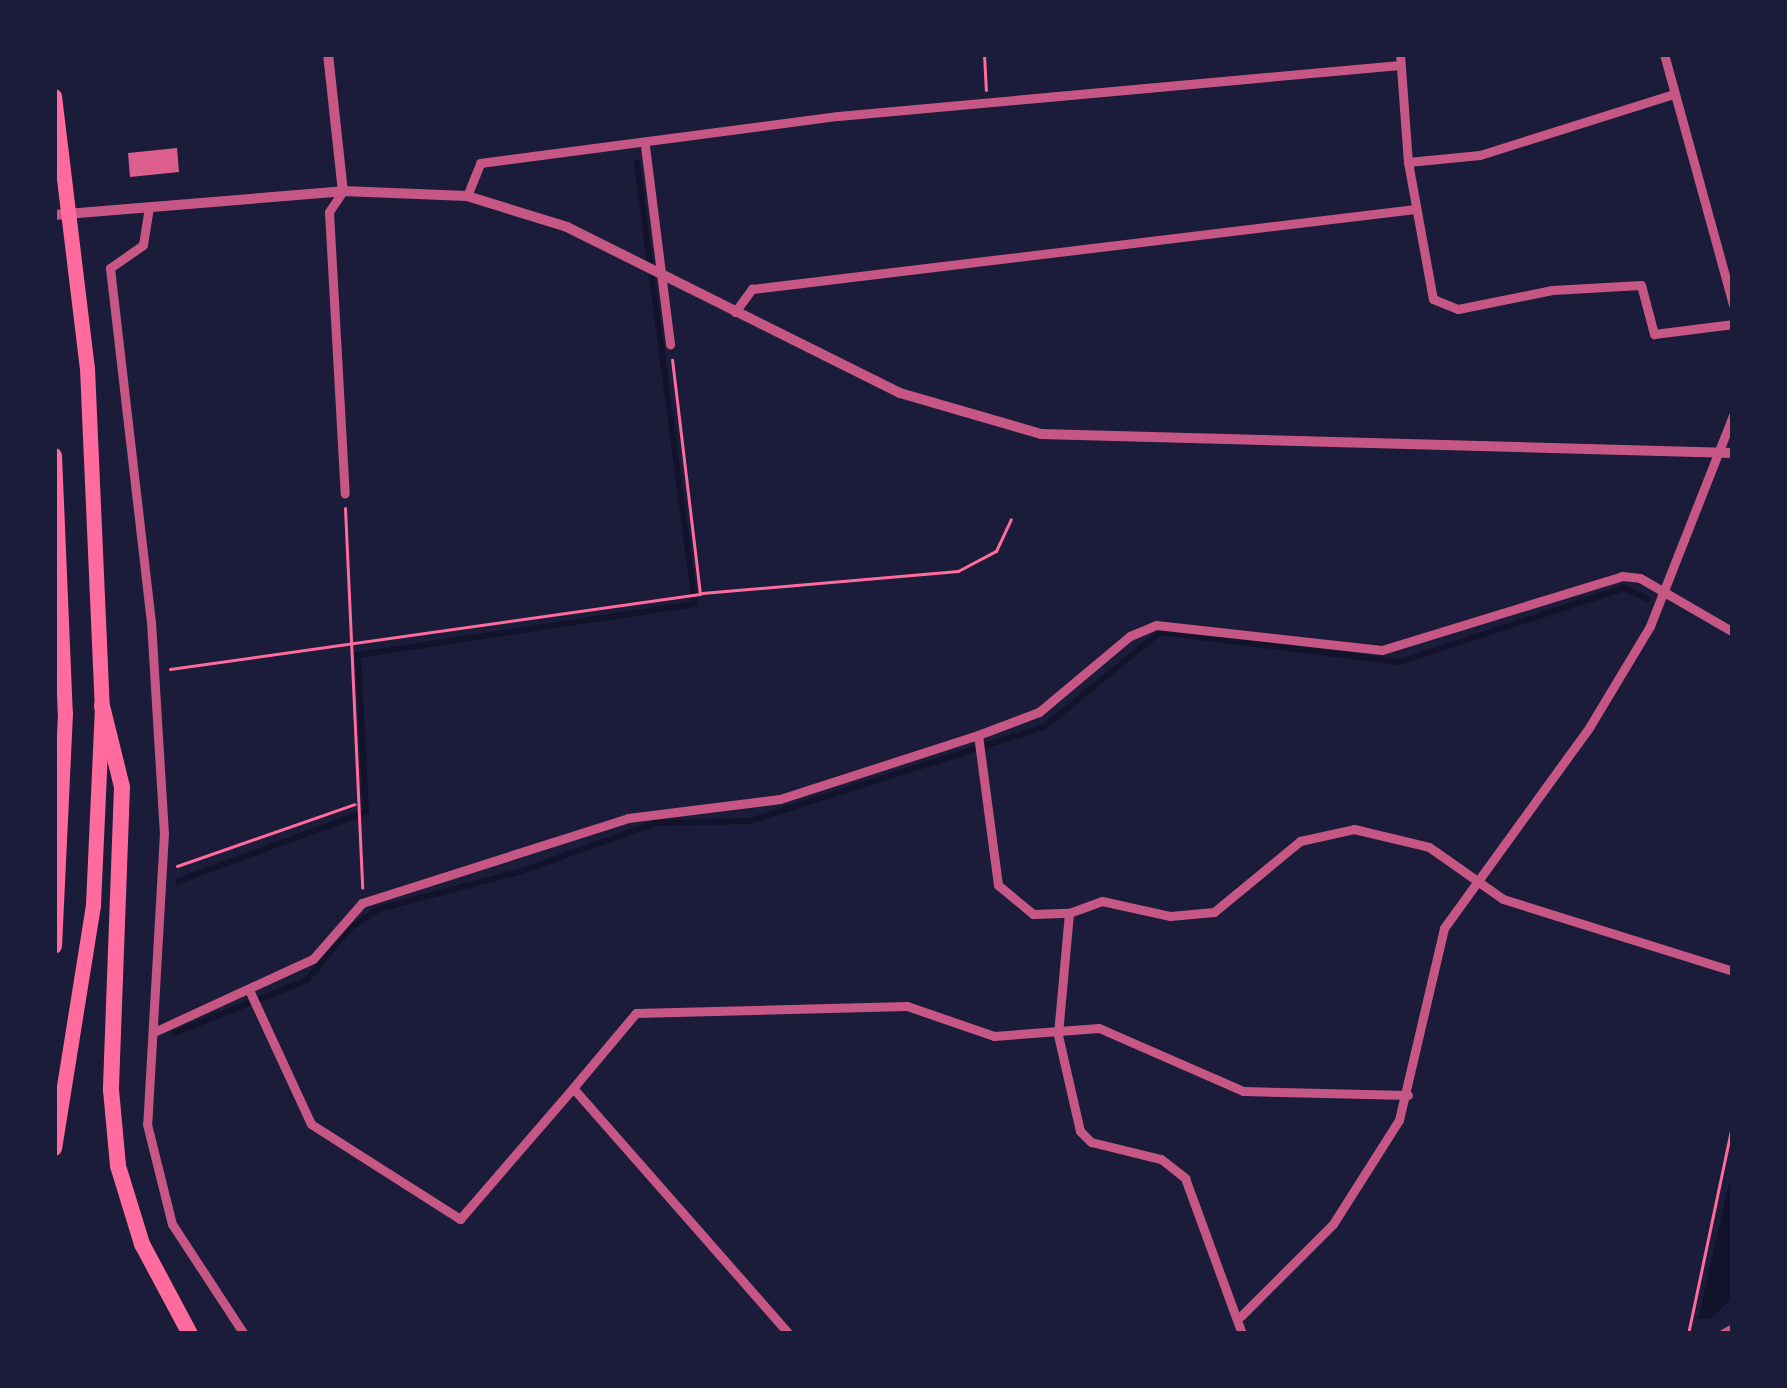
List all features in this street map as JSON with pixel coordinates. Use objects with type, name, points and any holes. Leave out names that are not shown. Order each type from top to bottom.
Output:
[{"type":"highway","points":[[54,96],[62,214],[90,412],[102,706],[93,905],[54,1148]]},
{"type":"highway","points":[[54,455],[65,713],[54,946]]},
{"type":"highway","points":[[102,706],[122,787],[113,1130],[142,1244],[190,1334]]},
{"type":"street","points":[[328,54],[343,191],[329,212],[345,494]]},
{"type":"street","points":[[1664,54],[1733,304]]},
{"type":"street","points":[[467,196],[479,163],[645,146],[838,116],[1400,59],[1408,163],[1428,290],[1444,306],[1641,285],[1654,334],[1733,324]]},
{"type":"street","points":[[1408,163],[1480,155],[1675,94]]},
{"type":"street","points":[[645,146],[670,344]]},
{"type":"street","points":[[62,214],[343,191],[467,196],[567,227],[900,393],[1041,434],[1733,454]]},
{"type":"street","points":[[149,207],[142,245],[110,268],[151,672],[161,872],[147,1124],[154,1173],[182,1240],[244,1334]]},
{"type":"street","points":[[736,312],[752,289],[1415,208]]},
{"type":"street","points":[[1241,1316],[1333,1223],[1408,1095],[1444,928],[1472,882],[1590,726],[1663,594],[1714,453],[1733,415]]},
{"type":"street","points":[[154,1032],[250,992],[313,958],[362,904],[628,818],[780,799],[978,735],[1039,712],[1130,636],[1156,625],[1382,650],[1622,577],[1733,632]]},
{"type":"street","points":[[978,735],[998,885],[1033,914],[1069,914],[1102,902],[1170,916],[1214,912],[1324,831],[1354,829],[1429,847],[1472,882],[1503,899],[1733,971]]},
{"type":"street","points":[[1069,914],[1058,1035],[1080,1131],[1091,1142],[1161,1159],[1185,1178],[1241,1316],[1242,1334]]},
{"type":"street","points":[[250,992],[311,1124],[460,1219],[636,1013],[907,1006],[994,1036],[1058,1035],[1099,1028],[1243,1091],[1408,1095]]},
{"type":"street","points":[[574,1088],[789,1334]]},
{"type":"street","points":[[1722,1334],[1733,1328]]},
{"type":"path","points":[[984,54],[986,104]]},
{"type":"path","points":[[670,344],[700,594]]},
{"type":"path","points":[[345,494],[362,904]]},
{"type":"path","points":[[151,672],[700,594],[958,571],[996,551],[1011,519]]},
{"type":"path","points":[[161,872],[357,804]]},
{"type":"path","points":[[1688,1334],[1733,1120]]},
{"type":"shaded area","points":[[1733,1166],[1733,1298],[1711,1318],[1698,1319]]},
{"type":"building","points":[[177,148],[179,172],[130,177],[128,153]]},
{"type":"waterway","points":[[178,881],[366,812],[358,655],[695,604],[637,163]]},
{"type":"waterway","points":[[174,1033],[307,980],[350,928],[379,909],[522,871],[655,823],[749,821],[1044,727],[1160,632],[1400,662],[1624,588],[1648,599]]}]
